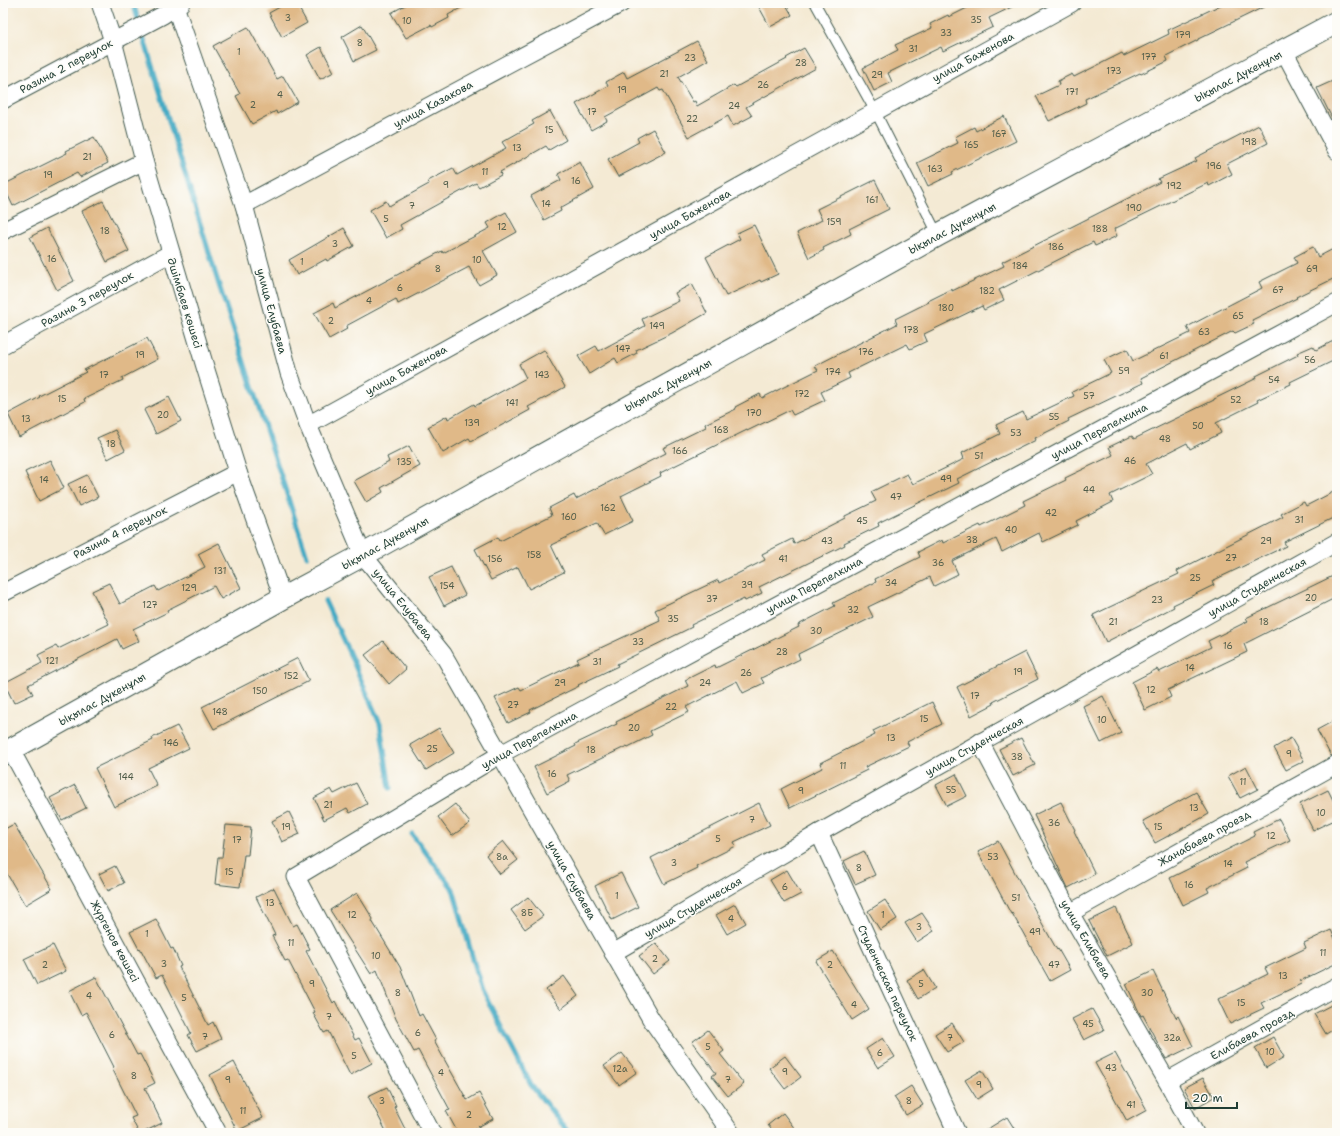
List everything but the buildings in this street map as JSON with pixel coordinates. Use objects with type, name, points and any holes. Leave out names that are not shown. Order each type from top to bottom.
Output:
[{"type":"street","name":"Әшімбаев көшесі","points":[[100,3],[113,41],[144,161],[206,370],[238,472],[283,598]]},
{"type":"street","name":"улица Казакова","points":[[244,205],[622,3]]},
{"type":"street","name":"улица Баженова","points":[[308,424],[1072,3]]},
{"type":"street","name":"Разина 2 переулок","points":[[3,100],[173,7]]},
{"type":"street","name":"улица Елубаева","points":[[173,7],[244,205],[289,374],[308,424],[363,555],[443,654],[651,1019],[731,1133]]},
{"type":"street","name":"Ықылас Дүкенұлы","points":[[7,752],[938,235],[1337,22]]},
{"type":"street","points":[[1284,51],[1337,151]]},
{"type":"street","points":[[3,231],[144,161]]},
{"type":"street","name":"Разина 3 переулок","points":[[3,344],[171,253]]},
{"type":"street","name":"улица Перепелкина","points":[[432,1133],[296,877],[501,754],[1337,303]]},
{"type":"street","name":"Разина 4 переулок","points":[[3,592],[238,472]]},
{"type":"street","name":"улица Студенческая","points":[[613,953],[819,833],[1337,542]]},
{"type":"street","name":"улица Елибаева","points":[[980,742],[1070,913],[1196,1133]]},
{"type":"street","name":"Жүргенов көшесі","points":[[7,752],[218,1133]]},
{"type":"street","name":"Жанабаева проезд","points":[[1070,913],[1337,764]]},
{"type":"street","name":"Студенческая переулок","points":[[819,833],[957,1133]]},
{"type":"street","name":"Елибаева проезд","points":[[1167,1081],[1337,986]]},
{"type":"lane","points":[[815,3],[875,111],[938,235]]},
{"type":"waterway","points":[[133,3],[218,282],[307,556]]},
{"type":"waterway","points":[[325,601],[380,724],[390,788]]},
{"type":"waterway","points":[[412,834],[453,889],[482,990],[531,1085],[569,1133]]}]
